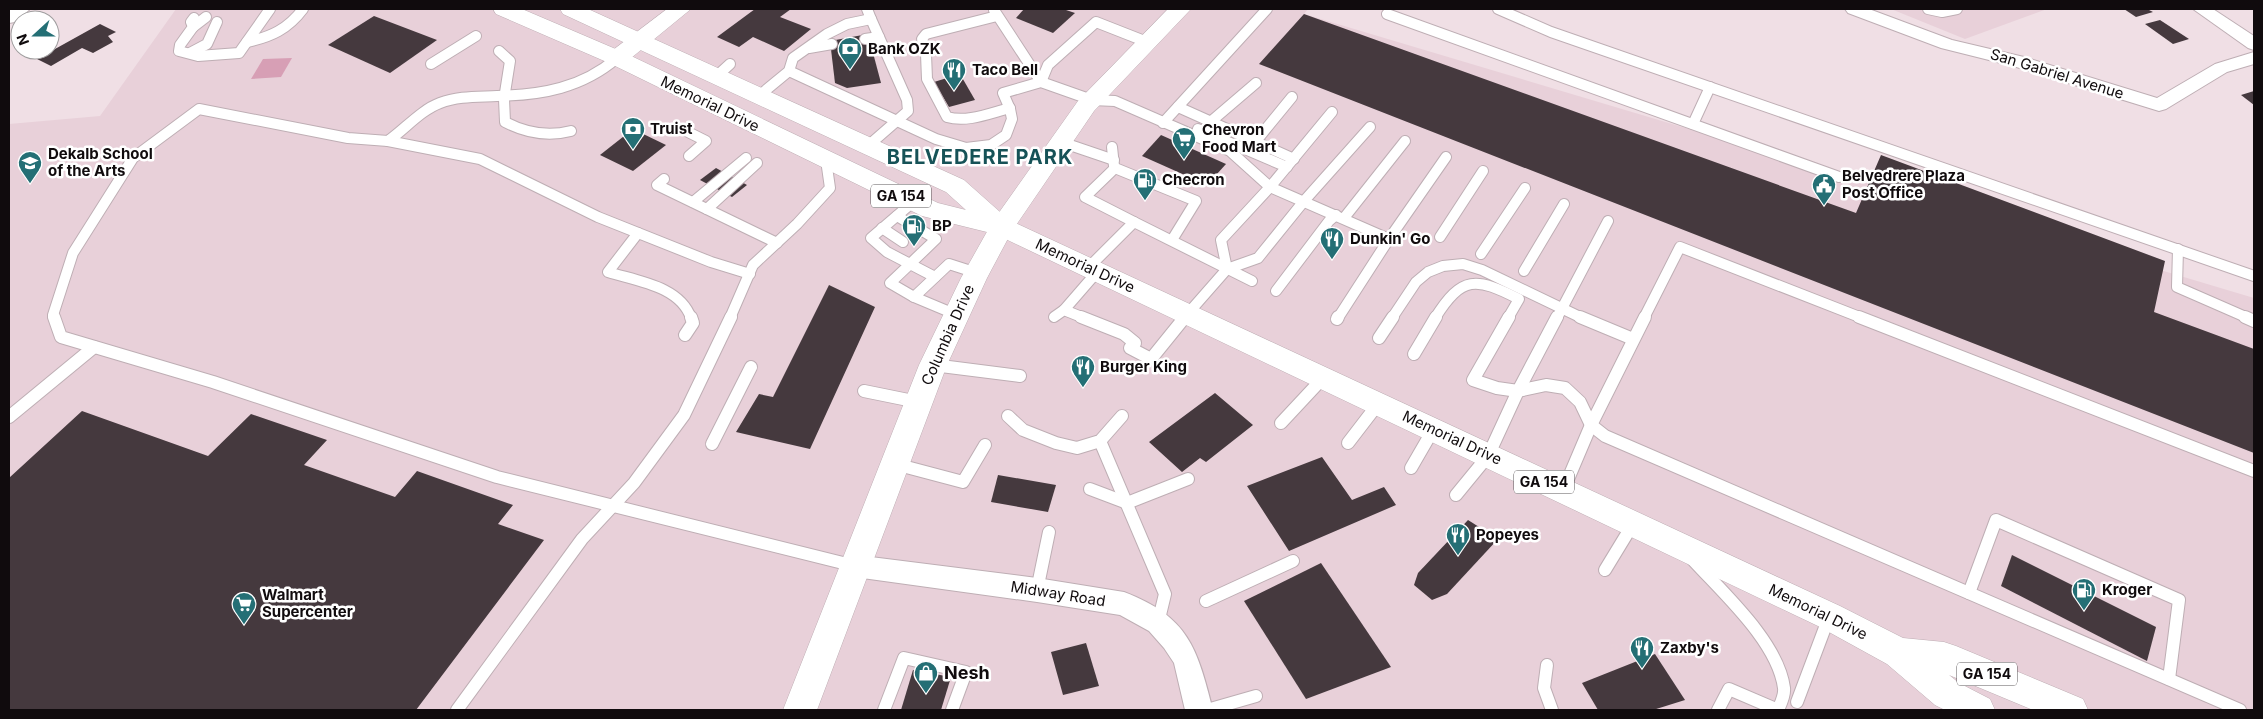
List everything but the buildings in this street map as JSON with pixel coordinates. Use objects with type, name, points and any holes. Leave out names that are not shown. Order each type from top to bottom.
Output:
[{"type":"main road","name":"Memorial Drive","points":[[504,9],[617,58],[826,160],[905,209],[931,210],[1002,227],[1829,616],[1900,653],[1947,694],[1978,710]]},
{"type":"main road","name":"Memorial Drive","points":[[571,9],[639,40],[724,70],[760,95],[955,186],[1002,227]]},
{"type":"main road","points":[[617,58],[680,9]]},
{"type":"main road","name":"Columbia Drive","points":[[800,710],[918,402],[956,314],[977,273],[1002,227],[1092,100],[1180,9]]},
{"type":"main road","name":"Memorial Drive","points":[[1900,653],[1944,656],[2071,710]]},
{"type":"street","points":[[9,18],[21,9]]},
{"type":"street","name":"San Gabriel Avenue","points":[[1854,9],[1947,44],[2018,60],[2159,105],[2221,68],[2254,58]]},
{"type":"street","points":[[2202,9],[2254,44]]},
{"type":"street","name":"Midway Road","points":[[856,566],[1037,590],[1124,604],[1158,623],[1174,639],[1186,659],[1199,710]]},
{"type":"lane","points":[[201,15],[180,45],[179,51],[198,56],[239,54],[270,9]]},
{"type":"lane","points":[[247,42],[273,36],[294,22],[302,9]]},
{"type":"lane","points":[[867,9],[907,100],[908,111],[869,145]]},
{"type":"lane","points":[[1163,123],[1268,9]]},
{"type":"lane","points":[[1498,9],[1551,32],[2254,276]]},
{"type":"lane","points":[[1928,9],[1942,12],[1957,9]]},
{"type":"lane","points":[[1010,108],[966,120],[957,120],[947,116],[926,78],[926,54],[922,40],[926,34],[995,12],[1040,82]]},
{"type":"lane","points":[[1387,14],[1839,177]]},
{"type":"lane","points":[[760,95],[789,71],[793,58],[827,34],[847,24],[871,19]]},
{"type":"lane","points":[[189,54],[202,50],[210,43],[217,22]]},
{"type":"lane","points":[[1040,82],[1048,65],[1096,22],[1147,42]]},
{"type":"lane","points":[[431,64],[476,36]]},
{"type":"lane","points":[[866,39],[879,37]]},
{"type":"lane","points":[[806,49],[832,44]]},
{"type":"lane","points":[[499,51],[510,61],[504,100],[505,122],[513,127],[531,132],[564,133],[571,130]]},
{"type":"lane","points":[[388,141],[438,104],[466,96],[506,96],[543,93],[570,88],[604,71],[617,58]]},
{"type":"lane","points":[[789,71],[898,120],[926,135],[959,147],[977,149],[994,144],[1010,130],[1013,113],[1003,93],[1040,82],[1092,100],[1115,101],[1230,151],[1270,186],[1389,239]]},
{"type":"lane","points":[[1188,134],[1212,122],[1256,83]]},
{"type":"lane","points":[[1693,124],[1710,87]]},
{"type":"lane","points":[[1256,141],[1292,97]]},
{"type":"lane","points":[[1178,107],[1256,141],[1290,163]]},
{"type":"lane","points":[[750,274],[598,217],[480,159],[388,141],[348,138],[199,108],[133,158],[72,253],[53,315],[61,336],[213,382],[497,477],[856,566]]},
{"type":"lane","points":[[1227,269],[1220,240],[1270,186],[1332,112]]},
{"type":"lane","points":[[1064,310],[1124,334],[1135,343],[1130,348],[1151,358],[1227,269],[1258,258],[1304,201],[1370,127]]},
{"type":"lane","points":[[1198,129],[1290,163]]},
{"type":"lane","points":[[686,131],[706,141],[689,156]]},
{"type":"lane","points":[[1276,291],[1328,221],[1340,217],[1405,141]]},
{"type":"lane","points":[[1061,142],[1196,201],[1172,240]]},
{"type":"lane","points":[[1112,147],[1114,164],[1085,197],[1252,281]]},
{"type":"lane","points":[[1337,319],[1389,239],[1446,157]]},
{"type":"lane","points":[[696,204],[748,159],[696,204]]},
{"type":"lane","points":[[457,710],[582,539],[634,483],[684,415],[753,265],[830,188],[826,160]]},
{"type":"lane","points":[[1440,237],[1483,171]]},
{"type":"lane","points":[[664,179],[657,184],[777,243]]},
{"type":"lane","points":[[1481,254],[1525,188]]},
{"type":"lane","points":[[1524,271],[1564,204]]},
{"type":"lane","points":[[935,278],[910,264],[887,252],[871,238],[905,209],[936,239],[920,252],[910,264],[890,284],[914,297],[956,314]]},
{"type":"lane","points":[[1456,495],[1488,456],[1518,391],[1608,221]]},
{"type":"lane","points":[[1054,317],[1064,310],[1093,270],[1134,222]]},
{"type":"lane","points":[[882,228],[903,242]]},
{"type":"lane","points":[[638,233],[608,272],[657,288],[682,300],[693,323],[684,335]]},
{"type":"lane","points":[[1564,491],[1591,425],[1680,247],[2254,471]]},
{"type":"lane","points":[[2178,249],[2178,287],[2254,321]]},
{"type":"lane","points":[[914,297],[949,264],[977,273]]},
{"type":"lane","points":[[1379,338],[1416,282],[1428,272],[1443,266],[1464,264],[1482,270],[1521,295]]},
{"type":"lane","points":[[1414,354],[1449,298],[1462,286],[1477,282],[1562,308],[1633,339]]},
{"type":"lane","points":[[1521,295],[1473,380],[1497,388],[1518,391],[1546,385],[1565,388],[1580,402],[1591,425],[1605,436],[2240,710]]},
{"type":"lane","points":[[9,417],[94,347]]},
{"type":"lane","points":[[933,365],[1020,376]]},
{"type":"lane","points":[[712,444],[751,367]]},
{"type":"lane","points":[[1281,423],[1323,378]]},
{"type":"lane","points":[[864,391],[918,402]]},
{"type":"lane","points":[[1348,443],[1378,404]]},
{"type":"lane","points":[[1008,416],[1024,430],[1056,443],[1077,448],[1100,441],[1122,416]]},
{"type":"lane","points":[[1411,468],[1433,430]]},
{"type":"lane","points":[[1100,441],[1165,594],[1158,623]]},
{"type":"lane","points":[[895,464],[963,482],[985,445]]},
{"type":"lane","points":[[1090,489],[1127,503],[1188,479]]},
{"type":"lane","points":[[1969,593],[1996,520],[2179,600],[2169,679]]},
{"type":"lane","points":[[1605,570],[1633,524]]},
{"type":"lane","points":[[1037,590],[1049,532]]},
{"type":"lane","points":[[1680,546],[1754,630],[1773,656],[1785,689],[1778,710],[1729,689],[1718,710]]},
{"type":"lane","points":[[1206,601],[1292,561]]},
{"type":"lane","points":[[1796,702],[1829,616]]},
{"type":"lane","points":[[884,710],[904,658],[966,672],[952,710]]},
{"type":"lane","points":[[1547,665],[1542,685],[1547,702],[1552,710]]},
{"type":"lane","points":[[1207,710],[1256,696]]},
{"type":"shaded area","points":[[176,9],[1308,9],[1304,14],[2254,298],[2254,710],[9,710],[9,124],[100,116]]},
{"type":"shaded area","points":[[1891,9],[2047,9],[1965,39]]},
{"type":"shaded area","points":[[292,58],[281,77],[251,79],[263,59]]},
{"type":"place","name":"Bank OZK","points":[[850,70]]},
{"type":"place","name":"Taco Bell","points":[[954,91]]},
{"type":"place","name":"Truist","points":[[633,150]]},
{"type":"place","name":"Chevron Food Mart","points":[[1184,160]]},
{"type":"place","name":"Dekalb School of the Arts","points":[[30,184]]},
{"type":"place","name":"Checron","points":[[1145,201]]},
{"type":"place","name":"Belvedrere Plaza Post Office","points":[[1824,206]]},
{"type":"place","name":"BP","points":[[914,247]]},
{"type":"place","name":"Dunkin' Go","points":[[1332,260]]},
{"type":"place","name":"Burger King","points":[[1083,388]]},
{"type":"place","name":"Popeyes","points":[[1458,556]]},
{"type":"place","name":"Kroger","points":[[2084,611]]},
{"type":"place","name":"Walmart Supercenter","points":[[244,625]]},
{"type":"place","name":"Zaxby's","points":[[1642,669]]},
{"type":"place","name":"Nesh","points":[[926,694]]},
{"type":"district","name":"BELVEDERE PARK","points":[[980,157]]}]
